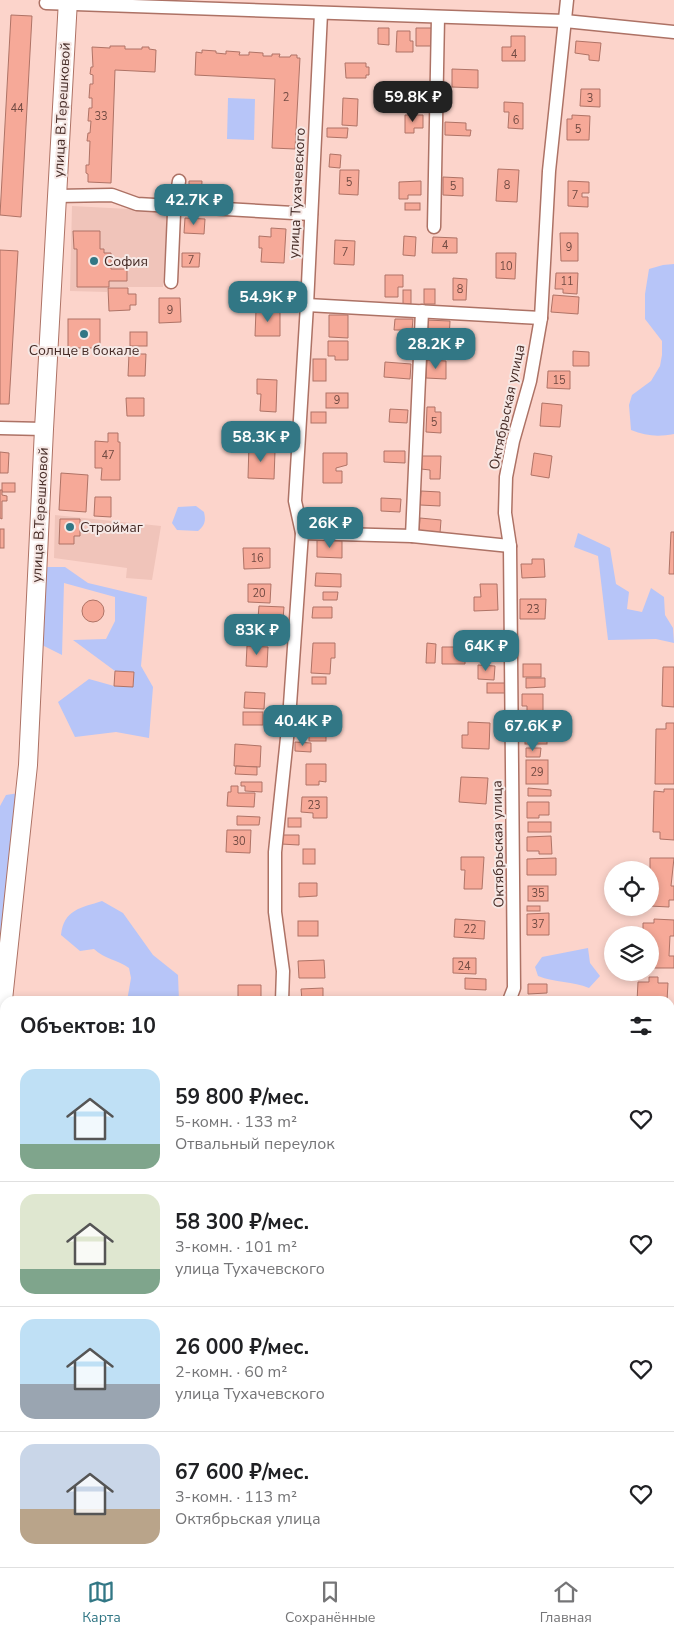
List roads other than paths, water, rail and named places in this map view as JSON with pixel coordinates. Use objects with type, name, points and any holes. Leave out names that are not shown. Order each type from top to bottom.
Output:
[{"type":"main road","name":"улица В.Терешковой","points":[[3,996],[28,765],[44,429],[68,2]]},
{"type":"street","name":"Октябрьская улица","points":[[511,996],[514,988],[510,546],[504,513],[506,477],[513,441],[530,381],[541,318],[549,171],[567,0]]},
{"type":"street","points":[[46,3],[68,2],[565,21],[674,32]]},
{"type":"street","name":"улица Тухачевского","points":[[282,996],[283,971],[275,912],[275,852],[289,719],[302,533],[295,501],[307,305],[320,13]]},
{"type":"street","points":[[434,227],[438,17]]},
{"type":"street","points":[[171,282],[179,181]]},
{"type":"street","points":[[57,196],[112,195],[137,204],[311,214]]},
{"type":"street","points":[[307,305],[541,318]]},
{"type":"street","points":[[412,536],[422,311]]},
{"type":"street","points":[[0,428],[44,429]]},
{"type":"street","points":[[302,533],[412,536],[510,546]]},
{"type":"place","name":"София","points":[[94,261]]},
{"type":"place","name":"Солнце в бокале","points":[[84,334]]},
{"type":"place","name":"Строймаг","points":[[70,527]]}]
